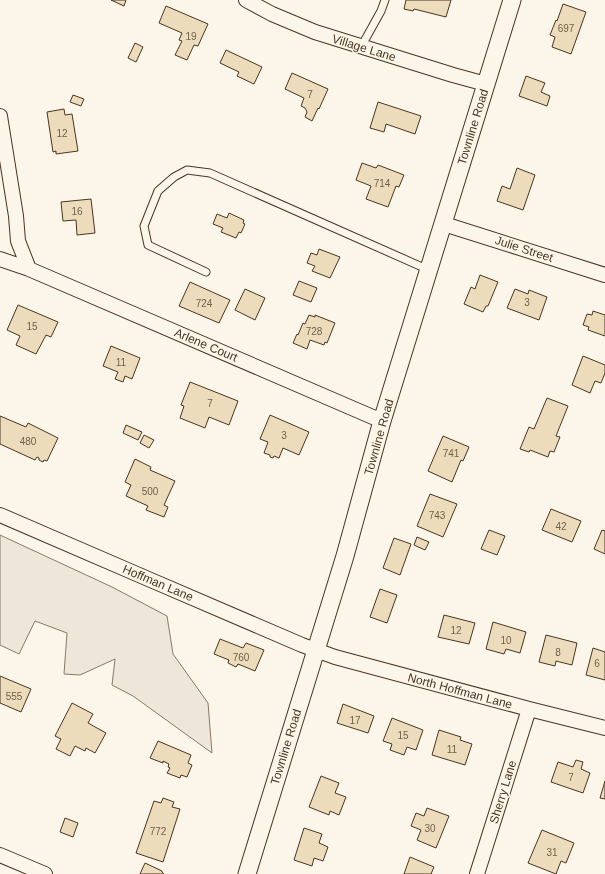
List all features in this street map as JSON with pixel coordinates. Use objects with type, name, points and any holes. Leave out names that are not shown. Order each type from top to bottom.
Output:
[{"type":"street","name":"Village Lane","points":[[246,0],[272,14],[315,32],[486,84]]},
{"type":"street","name":"Townline Road","points":[[247,874],[345,556],[382,421],[512,0]]},
{"type":"street","points":[[0,116],[16,216],[18,242],[29,269]]},
{"type":"street","name":"Julie Street","points":[[444,224],[605,275]]},
{"type":"street","name":"Arlene Court","points":[[0,259],[29,269],[382,421]]},
{"type":"street","name":"Hoffman Lane","points":[[0,515],[316,650]]},
{"type":"street","name":"North Hoffman Lane","points":[[316,650],[335,657],[528,709],[605,728]]},
{"type":"street","name":"Sherry Lane","points":[[477,874],[528,709]]},
{"type":"street","points":[[0,855],[45,874]]},
{"type":"lane","points":[[361,47],[381,11],[384,0]]},
{"type":"lane","points":[[206,272],[148,245],[144,226],[158,191],[174,177],[187,170],[210,173],[429,270]]},
{"type":"shaded area","points":[[0,535],[112,587],[167,616],[173,654],[208,703],[212,753],[133,696],[112,685],[115,659],[80,675],[64,674],[67,633],[35,621],[19,654],[0,645]]},
{"type":"building","points":[[111,0],[126,0],[124,6]]},
{"type":"building","points":[[406,0],[451,0],[446,17],[414,9],[413,11],[404,9]]},
{"type":"building","points":[[563,4],[586,12],[571,54],[552,47],[555,37],[550,35]]},
{"type":"building","points":[[166,6],[208,24],[198,46],[194,45],[187,60],[175,55],[182,41],[179,40],[182,33],[159,23]]},
{"type":"building","points":[[135,43],[143,47],[136,62],[128,58]]},
{"type":"building","points":[[226,50],[262,67],[254,84],[237,76],[239,72],[220,63]]},
{"type":"building","points":[[292,73],[328,89],[312,121],[305,117],[307,112],[305,108],[301,106],[304,98],[285,89]]},
{"type":"building","points":[[526,76],[545,83],[541,92],[550,96],[547,106],[519,96]]},
{"type":"building","points":[[73,95],[84,99],[81,106],[70,102]]},
{"type":"building","points":[[378,102],[421,116],[415,134],[386,124],[384,132],[370,128]]},
{"type":"building","points":[[64,109],[65,115],[72,114],[78,151],[56,154],[56,151],[53,152],[47,112]]},
{"type":"building","points":[[362,163],[376,168],[378,165],[404,175],[399,187],[396,186],[388,207],[366,199],[371,186],[356,180]]},
{"type":"building","points":[[517,168],[535,175],[523,210],[497,201],[502,186],[510,189]]},
{"type":"building","points":[[91,199],[95,233],[77,235],[76,220],[63,221],[61,202]]},
{"type":"building","points":[[229,213],[244,220],[243,223],[245,224],[241,233],[239,232],[236,238],[221,232],[223,228],[213,224],[217,214],[227,218]]},
{"type":"building","points":[[319,249],[340,257],[330,278],[312,271],[315,266],[307,263],[311,253],[317,255]]},
{"type":"building","points":[[480,275],[498,282],[488,306],[486,306],[483,312],[464,304],[471,287],[475,289]]},
{"type":"building","points":[[299,281],[317,288],[311,302],[293,295]]},
{"type":"building","points":[[190,282],[230,300],[219,323],[179,306]]},
{"type":"building","points":[[245,289],[265,298],[255,320],[235,310]]},
{"type":"building","points":[[515,289],[528,294],[529,290],[547,297],[539,320],[507,308]]},
{"type":"building","points":[[18,305],[58,322],[51,337],[46,335],[36,354],[16,345],[20,336],[7,330]]},
{"type":"building","points":[[593,311],[605,315],[605,336],[588,330],[589,327],[583,325],[587,314],[592,315]]},
{"type":"building","points":[[309,315],[315,317],[315,315],[335,323],[327,343],[325,342],[324,345],[310,340],[307,349],[293,343],[303,323],[305,324]]},
{"type":"building","points":[[111,346],[140,358],[132,379],[125,376],[123,382],[115,379],[118,372],[103,366]]},
{"type":"building","points":[[583,356],[605,365],[605,373],[601,383],[595,381],[590,393],[572,385]]},
{"type":"building","points":[[190,382],[238,401],[229,425],[209,417],[205,428],[180,418],[184,406],[181,405]]},
{"type":"building","points":[[547,398],[568,406],[556,436],[560,437],[554,452],[550,451],[548,457],[530,450],[529,452],[520,449],[529,427],[534,429]]},
{"type":"building","points":[[270,415],[309,432],[299,455],[283,448],[279,458],[274,456],[273,458],[270,457],[270,455],[264,453],[268,442],[260,439]]},
{"type":"building","points":[[0,416],[26,427],[28,423],[58,438],[47,461],[44,460],[43,462],[37,457],[35,460],[0,444]]},
{"type":"building","points":[[126,425],[142,432],[138,440],[123,433]]},
{"type":"building","points":[[144,435],[154,440],[149,448],[140,443]]},
{"type":"building","points":[[443,436],[469,447],[463,461],[461,460],[452,482],[428,471]]},
{"type":"building","points":[[135,459],[151,467],[150,470],[175,481],[164,505],[168,507],[164,517],[146,510],[148,506],[126,496],[131,485],[125,482]]},
{"type":"building","points":[[430,494],[457,504],[443,537],[417,526]]},
{"type":"building","points":[[551,509],[581,521],[572,542],[542,530]]},
{"type":"building","points":[[489,530],[505,536],[497,555],[481,549]]},
{"type":"building","points":[[602,530],[605,531],[605,554],[594,549]]},
{"type":"building","points":[[417,537],[429,542],[425,550],[414,545]]},
{"type":"building","points":[[394,538],[411,544],[400,575],[383,568]]},
{"type":"building","points":[[380,589],[397,595],[387,623],[370,617]]},
{"type":"building","points":[[444,615],[475,623],[469,644],[438,637]]},
{"type":"building","points":[[493,622],[526,632],[520,653],[506,649],[504,654],[486,649]]},
{"type":"building","points":[[546,635],[577,643],[572,665],[556,661],[555,666],[539,662]]},
{"type":"building","points":[[220,639],[243,648],[246,643],[264,650],[255,671],[238,664],[236,667],[228,663],[229,660],[214,654]]},
{"type":"building","points":[[593,648],[605,652],[605,680],[586,675]]},
{"type":"building","points":[[0,676],[31,689],[21,712],[0,703]]},
{"type":"building","points":[[72,703],[93,714],[88,723],[106,733],[95,753],[86,748],[85,751],[75,746],[70,756],[56,749],[61,739],[55,736]]},
{"type":"building","points":[[343,704],[374,716],[368,733],[337,723]]},
{"type":"building","points":[[392,718],[423,730],[416,750],[407,747],[404,755],[390,750],[392,744],[383,741]]},
{"type":"building","points":[[439,730],[461,737],[460,740],[472,744],[465,765],[432,755]]},
{"type":"building","points":[[158,741],[191,755],[188,763],[192,765],[187,777],[181,775],[180,778],[167,773],[170,768],[168,767],[169,764],[150,758]]},
{"type":"building","points":[[576,760],[583,762],[581,769],[590,773],[583,793],[551,782],[558,762],[573,767]]},
{"type":"building","points":[[321,776],[339,783],[335,793],[346,797],[339,815],[330,811],[329,815],[309,807]]},
{"type":"building","points":[[605,781],[605,799],[600,798]]},
{"type":"building","points":[[163,798],[174,802],[172,807],[180,809],[163,862],[136,853],[154,801],[161,803]]},
{"type":"building","points":[[427,808],[449,816],[436,848],[417,840],[421,830],[411,826],[416,813],[424,816]]},
{"type":"building","points":[[65,818],[78,823],[73,837],[60,832]]},
{"type":"building","points":[[304,828],[322,834],[319,843],[328,847],[323,861],[314,858],[312,866],[294,860]]},
{"type":"building","points":[[542,830],[574,843],[566,863],[561,861],[556,874],[528,863]]},
{"type":"building","points":[[410,857],[434,867],[431,874],[404,874]]},
{"type":"building","points":[[145,863],[162,871],[164,874],[140,874]]}]
